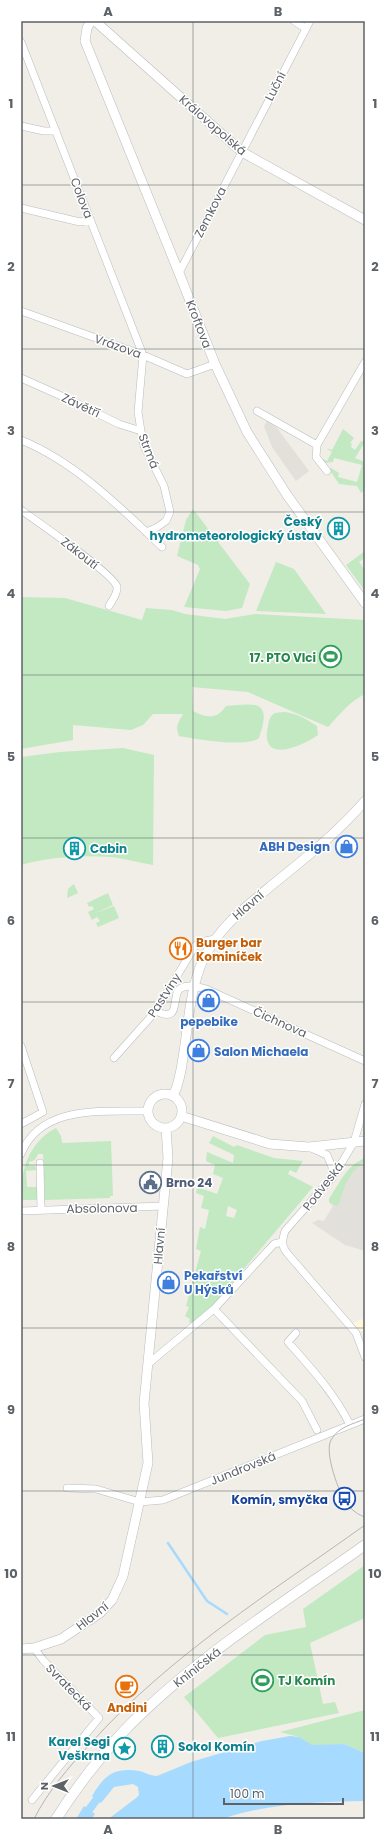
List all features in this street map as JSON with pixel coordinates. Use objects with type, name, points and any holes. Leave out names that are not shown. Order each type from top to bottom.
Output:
[{"type":"main road","name":"Kníničská","points":[[56,1819],[100,1758],[123,1732],[156,1700],[188,1673],[239,1634],[365,1545]]},
{"type":"street","name":"Kroftova","points":[[91,21],[87,28],[85,41],[215,364],[252,442],[287,495],[365,603]]},
{"type":"street","name":"Královopolská","points":[[95,21],[242,152],[365,220]]},
{"type":"street","points":[[294,21],[306,28]]},
{"type":"street","name":"Luční","points":[[242,152],[310,21]]},
{"type":"street","name":"Colova","points":[[21,42],[143,355]]},
{"type":"street","points":[[21,126],[44,131],[56,131]]},
{"type":"street","name":"Zemkova","points":[[179,273],[242,152]]},
{"type":"street","points":[[21,208],[80,222],[90,220]]},
{"type":"street","name":"Vrázova","points":[[21,311],[143,355],[187,374],[215,364]]},
{"type":"street","name":"Strmá","points":[[143,355],[138,412],[141,431],[144,446],[164,486],[170,512],[166,521],[156,528],[146,532]]},
{"type":"street","points":[[327,472],[316,457],[317,445],[365,362]]},
{"type":"street","name":"Závětří","points":[[21,378],[118,424],[141,431]]},
{"type":"street","points":[[257,411],[317,445]]},
{"type":"street","points":[[21,440],[40,448],[63,462],[112,501],[162,547]]},
{"type":"street","name":"Zákoutí","points":[[21,510],[88,560],[117,585],[118,591],[109,606]]},
{"type":"street","name":"Hlavní","points":[[173,1096],[179,1078],[194,986],[200,967],[215,939],[228,923],[319,846],[354,814],[365,801]]},
{"type":"street","name":"Pastviny","points":[[114,1058],[156,1011],[194,947],[200,942],[215,939]]},
{"type":"street","points":[[156,1011],[166,1015],[170,1014],[176,1005],[178,991],[180,988],[194,986]]},
{"type":"street","name":"Čichnova","points":[[194,986],[206,989],[365,1061]]},
{"type":"street","points":[[21,1046],[43,1112],[21,1124]]},
{"type":"street","points":[[168,1094],[173,1096],[182,1110],[181,1116],[174,1124],[166,1128],[156,1125],[152,1122],[147,1111],[151,1101],[158,1095],[168,1094]]},
{"type":"street","name":"Podveská","points":[[148,1364],[214,1308],[274,1244],[282,1242],[285,1232],[332,1178],[354,1142],[365,1104]]},
{"type":"street","points":[[21,1154],[23,1148],[37,1130],[62,1116],[80,1113],[147,1111]]},
{"type":"street","points":[[181,1116],[262,1143],[309,1147],[365,1142]]},
{"type":"street","name":"Hlavní","points":[[21,1649],[34,1648],[61,1639],[100,1613],[112,1600],[123,1576],[148,1463],[144,1403],[168,1158],[166,1128]]},
{"type":"street","points":[[309,1147],[327,1155],[332,1167],[332,1178]]},
{"type":"street","points":[[40,1163],[41,1210]]},
{"type":"street","name":"Absolonova","points":[[21,1211],[163,1206]]},
{"type":"street","points":[[282,1242],[283,1248],[287,1254],[356,1333],[365,1357]]},
{"type":"street","points":[[214,1308],[302,1401],[317,1430]]},
{"type":"street","points":[[296,1333],[288,1342],[317,1375],[346,1416],[347,1426]]},
{"type":"street","name":"Jundrovská","points":[[140,1502],[163,1500],[365,1419]]},
{"type":"street","points":[[67,1488],[96,1489],[140,1502]]},
{"type":"street","name":"Svratecká","points":[[32,1800],[99,1718],[43,1660],[34,1648]]},
{"type":"shaded area","points":[[267,421],[277,428],[309,471],[296,481],[272,447],[264,426]]},
{"type":"shaded area","points":[[365,1158],[365,1251],[345,1245],[312,1223],[318,1220],[324,1221],[333,1206],[329,1202],[329,1199],[353,1165]]},
{"type":"shaded area","points":[[365,1318],[365,1331],[360,1331],[353,1323]]},
{"type":"green space","points":[[343,429],[354,438],[350,443],[352,444],[351,447],[355,450],[361,441],[365,442],[355,458],[365,462],[365,490],[361,493],[357,486],[339,484],[329,469],[331,468],[339,473],[338,477],[357,482],[362,465],[334,458],[333,462],[324,463],[321,458],[327,461],[332,452],[326,448],[332,450]]},
{"type":"green space","points":[[193,509],[250,584],[242,608],[226,611],[184,607],[200,569],[198,565],[177,556],[186,520]]},
{"type":"green space","points":[[365,551],[365,558],[359,562],[365,570],[365,591],[346,565]]},
{"type":"green space","points":[[276,562],[294,569],[326,614],[256,611]]},
{"type":"green space","points":[[21,597],[65,598],[142,620],[146,608],[172,610],[185,614],[225,619],[255,614],[365,620],[365,694],[350,704],[328,727],[248,692],[192,687],[193,711],[202,715],[215,716],[223,711],[226,706],[246,704],[259,707],[262,710],[264,717],[259,738],[253,741],[233,743],[208,741],[179,736],[177,727],[183,714],[153,714],[143,725],[131,730],[73,725],[73,740],[21,749]]},
{"type":"green space","points":[[283,712],[297,715],[317,726],[318,735],[311,740],[292,748],[283,750],[275,749],[270,746],[267,738],[270,718],[275,713]]},
{"type":"green space","points":[[123,748],[154,755],[153,865],[115,858],[88,856],[54,858],[21,865],[21,757],[60,752]]},
{"type":"green space","points":[[74,884],[78,893],[67,898],[68,889]]},
{"type":"green space","points":[[108,893],[113,905],[96,913],[114,906],[119,918],[98,927],[96,923],[100,921],[97,917],[92,920],[88,912],[94,909],[92,906],[89,907],[87,903]]},
{"type":"green space","points":[[56,1128],[61,1136],[62,1143],[111,1141],[113,1196],[110,1196],[110,1198],[45,1200],[43,1154],[38,1154],[35,1160],[29,1162],[29,1166],[35,1166],[37,1170],[26,1171],[27,1187],[39,1187],[39,1200],[23,1200],[22,1179],[28,1158],[39,1141]]},
{"type":"green space","points":[[213,1136],[234,1147],[237,1145],[274,1158],[303,1161],[296,1173],[290,1170],[288,1174],[313,1187],[227,1289],[223,1288],[219,1299],[206,1312],[191,1323],[189,1322],[190,1319],[185,1316],[189,1307],[186,1306],[201,1251],[196,1249],[200,1227],[205,1229],[209,1210],[201,1208],[204,1196],[196,1193],[197,1187],[217,1194],[223,1178],[213,1174],[215,1165],[206,1161],[207,1152],[233,1163],[234,1155],[209,1143]],"holes":[[[228,1206],[237,1210],[234,1218],[226,1216]]]},
{"type":"green space","points":[[365,1158],[365,1162],[359,1165],[348,1180],[339,1204],[336,1206],[329,1202],[329,1199],[348,1170],[353,1165]]},
{"type":"green space","name":"TJ Komín","points":[[365,1565],[365,1618],[310,1643],[323,1704],[335,1702],[339,1713],[218,1738],[184,1697],[265,1635],[306,1627],[303,1609]]},
{"type":"green space","points":[[365,1710],[365,1753],[344,1744],[312,1746],[299,1737],[280,1732]]},
{"type":"water","points":[[290,1736],[299,1737],[312,1745],[344,1744],[365,1753],[365,1801],[293,1804],[257,1810],[222,1819],[106,1819],[111,1817],[139,1795],[138,1787],[133,1784],[114,1787],[101,1803],[92,1796],[105,1778],[110,1774],[122,1770],[139,1771],[157,1776],[191,1762],[262,1741]]},
{"type":"water","points":[[84,1806],[95,1814],[92,1818],[76,1819]]},
{"type":"waterway","points":[[168,1543],[207,1601],[227,1614]]},
{"type":"waterway","points":[[82,1819],[103,1791]]},
{"type":"tram line","points":[[365,1419],[346,1426],[334,1436],[329,1446],[333,1473],[344,1499],[353,1510],[365,1517]]},
{"type":"tram line","points":[[34,1819],[52,1789],[74,1761],[121,1712],[153,1682],[257,1601],[365,1525]]},
{"type":"place","name":"Český hydrometeorologický ústav","points":[[338,528]]},
{"type":"place","name":"17. PTO Vlci","points":[[331,657]]},
{"type":"place","name":"ABH Design","points":[[346,846]]},
{"type":"place","name":"Cabin","points":[[74,848]]},
{"type":"place","name":"Burger bar Kominíček","points":[[181,949]]},
{"type":"place","name":"pepebike","points":[[209,1000]]},
{"type":"place","name":"Salon Michaela","points":[[199,1051]]},
{"type":"place","name":"Brno 24","points":[[150,1182]]},
{"type":"place","name":"Pekařství U Hýsků","points":[[168,1282]]},
{"type":"place","name":"Komín, smyčka","points":[[344,1499]]},
{"type":"place","name":"TJ Komín","points":[[262,1680]]},
{"type":"place","name":"Andini","points":[[127,1686]]},
{"type":"place","name":"Sokol Komín","points":[[162,1746]]},
{"type":"place","name":"Karel Segi Veškrna","points":[[125,1748]]}]
